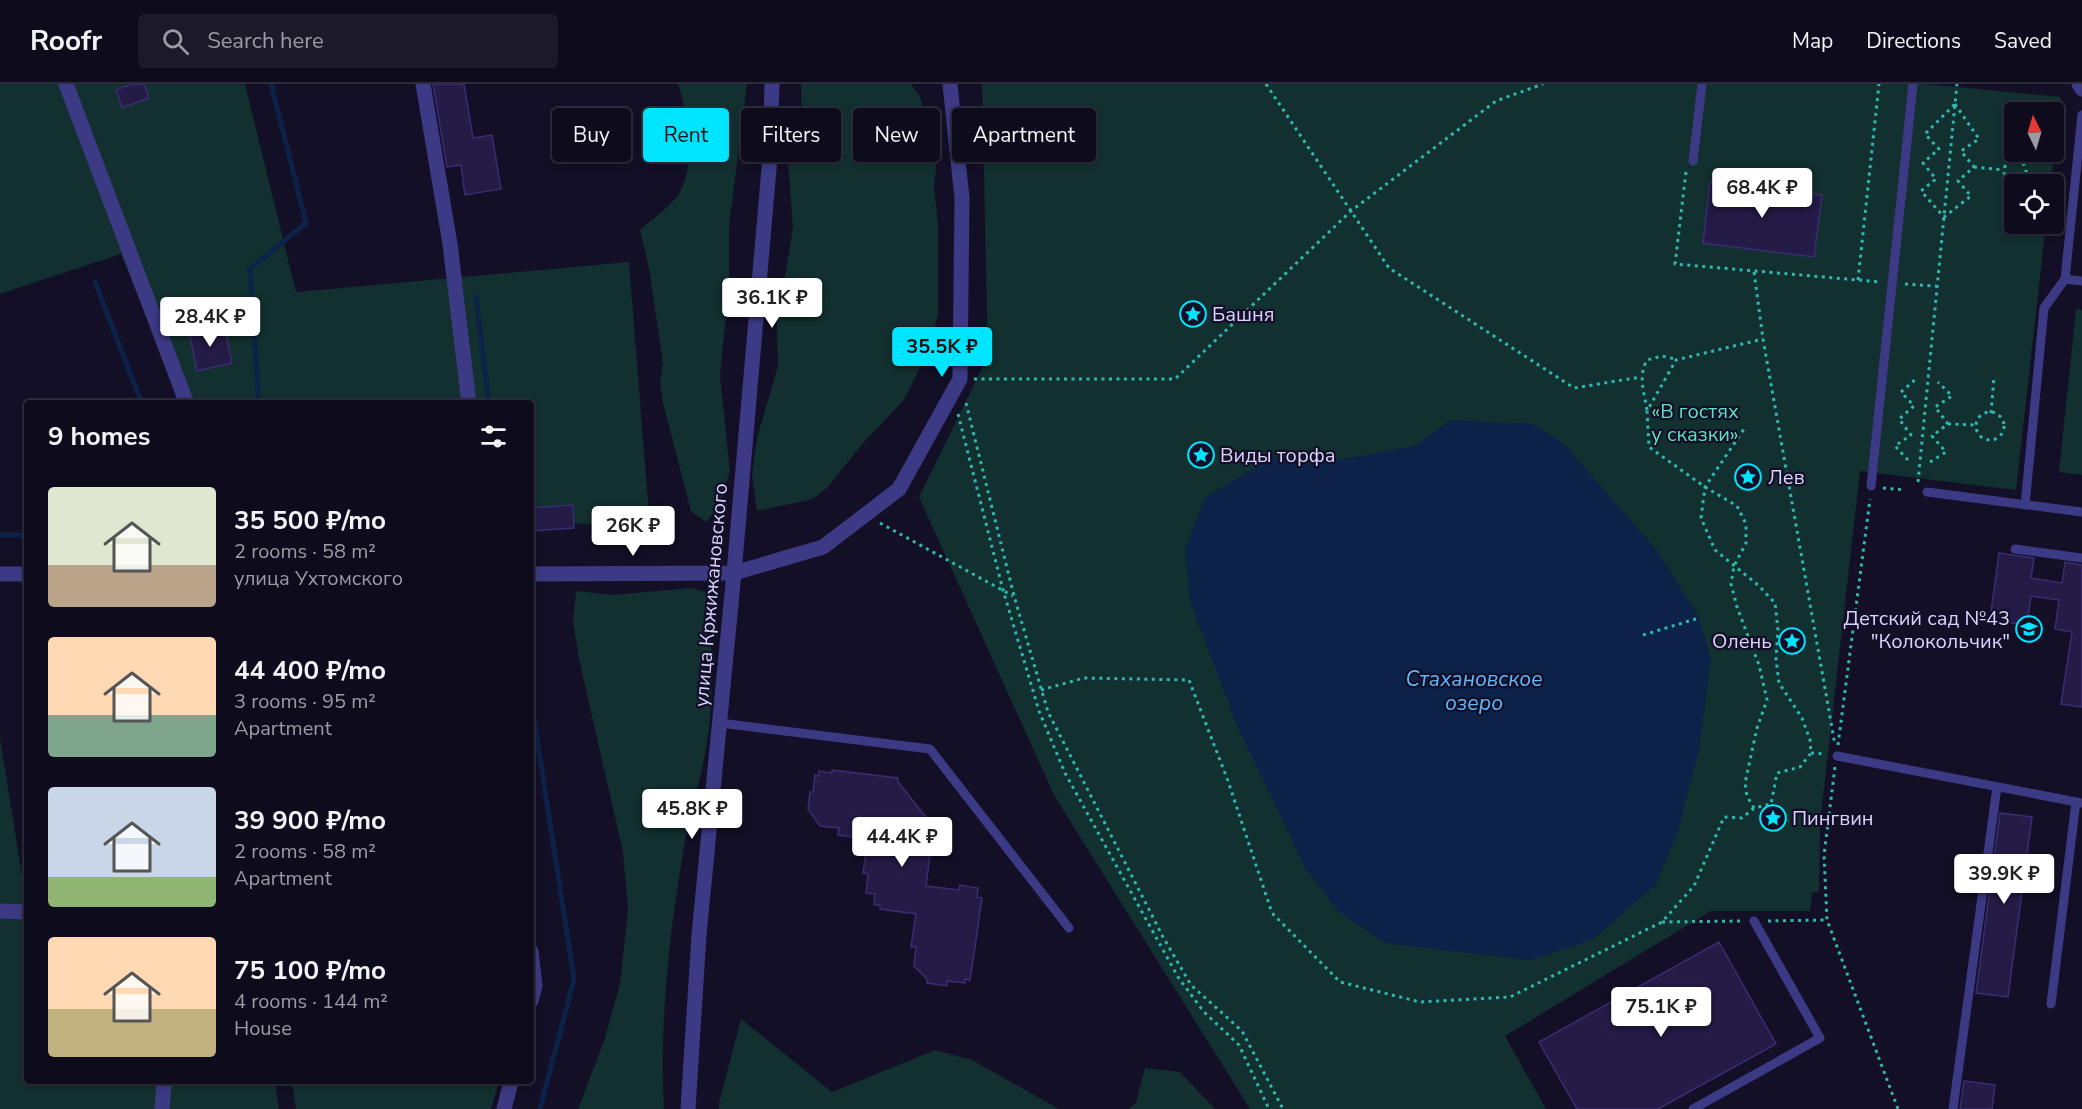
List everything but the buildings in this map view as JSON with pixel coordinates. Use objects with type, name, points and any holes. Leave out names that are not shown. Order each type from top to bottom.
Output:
[{"type":"street","points":[[66,84],[185,400]]},
{"type":"street","points":[[423,84],[450,244],[469,400]]},
{"type":"street","name":"улица Кржижановского","points":[[688,1109],[699,934],[734,573],[770,157],[772,84]]},
{"type":"street","points":[[534,574],[734,573],[823,547],[899,489],[956,386],[962,198],[950,84]]},
{"type":"street","points":[[2079,84],[2082,89]]},
{"type":"street","points":[[0,574],[24,574]]},
{"type":"street","points":[[0,911],[24,912]]},
{"type":"street","points":[[162,1109],[164,1084]]},
{"type":"street","points":[[504,1109],[510,1084]]},
{"type":"lane","points":[[1690,162],[1702,84]]},
{"type":"lane","points":[[1871,486],[1913,84]]},
{"type":"lane","points":[[2025,505],[2044,308],[2065,279],[2082,115]]},
{"type":"lane","points":[[2065,279],[2082,281]]},
{"type":"lane","points":[[1922,492],[2082,512]]},
{"type":"lane","points":[[2015,549],[2082,558]]},
{"type":"lane","points":[[720,723],[930,749],[1068,928]]},
{"type":"lane","points":[[1837,756],[2079,803],[2052,1004]]},
{"type":"lane","points":[[1953,1109],[1997,787]]},
{"type":"lane","points":[[1693,1109],[1820,1038],[1754,921]]},
{"type":"path","points":[[1266,84],[1389,268],[1574,388],[1641,377]]},
{"type":"path","points":[[956,386],[1175,379],[1351,211],[1496,101],[1543,84]]},
{"type":"path","points":[[1857,280],[1879,84]]},
{"type":"path","points":[[1922,492],[1936,286],[1957,84]]},
{"type":"path","points":[[1955,104],[1979,139],[1961,151],[1974,167],[2004,170]]},
{"type":"path","points":[[1944,217],[1921,191],[1936,180],[1923,163],[1940,150],[1925,134],[1955,104]]},
{"type":"path","points":[[2005,174],[2006,164],[2016,160],[2022,162],[2027,172],[2026,174]]},
{"type":"path","points":[[1690,162],[1675,264],[1936,286]]},
{"type":"path","points":[[1944,217],[1971,196],[1958,181],[1974,167]]},
{"type":"path","points":[[1754,272],[1763,339],[1837,756]]},
{"type":"path","points":[[1754,808],[1747,796],[1745,783],[1757,728],[1767,700],[1760,665],[1737,608],[1731,584],[1734,566],[1746,543],[1746,524],[1737,507],[1649,447],[1647,411],[1641,377],[1647,360],[1662,356],[1676,360],[1763,339]]},
{"type":"path","points":[[1647,411],[1676,360]]},
{"type":"path","points":[[1991,412],[1995,377]]},
{"type":"path","points":[[1908,460],[1895,446],[1911,435],[1899,419],[1914,405],[1901,392],[1916,379]]},
{"type":"path","points":[[1938,382],[1952,396],[1935,407],[1948,424]]},
{"type":"path","points":[[956,386],[1003,590],[1039,711],[1065,773],[1178,977],[1204,1012],[1239,1045],[1269,1109]]},
{"type":"path","points":[[956,386],[1048,712],[1169,947],[1191,985],[1242,1032],[1283,1109]]},
{"type":"path","points":[[1991,412],[2003,420],[2004,427],[2002,434],[1996,439],[1989,440],[1982,438],[1977,432],[1976,425],[1984,414],[1991,412]]},
{"type":"path","points":[[1930,462],[1946,453],[1932,436],[1948,424],[1976,425]]},
{"type":"path","points":[[1041,690],[1084,678],[1189,680],[1228,781],[1272,913],[1340,982],[1420,1002],[1510,997],[1662,922],[1694,886],[1724,817],[1742,818],[1754,808],[1771,804],[1777,773],[1800,767],[1811,753],[1810,740],[1802,718],[1779,683],[1775,603],[1759,586],[1715,550],[1701,518],[1705,487],[1744,429]]},
{"type":"path","points":[[1898,1109],[1827,920],[1824,855],[1871,486],[1905,490]]},
{"type":"path","points":[[865,515],[1014,596]]},
{"type":"path","points":[[1643,635],[1699,618]]},
{"type":"green space","points":[[0,84],[245,84],[296,292],[629,262],[650,527],[534,521],[534,400],[180,400],[121,254],[0,294]]},
{"type":"green space","points":[[678,84],[747,84],[744,108],[741,108],[741,131],[729,226],[729,283],[720,376],[730,471],[719,507],[706,522],[691,511],[663,403],[660,383],[663,364],[649,268],[640,230],[678,196],[688,162],[729,162],[729,108],[684,108]]},
{"type":"green space","points":[[801,84],[911,84],[920,96],[923,108],[853,108],[853,162],[935,162],[934,187],[938,225],[938,314],[929,350],[904,400],[864,442],[827,488],[813,499],[757,511],[752,475],[757,438],[778,366],[777,324],[793,228],[788,162],[841,162],[841,108],[802,108]]},
{"type":"green space","name":"«В гостях у сказки»","points":[[982,84],[1926,84],[2061,97],[2060,102],[2004,102],[2004,162],[2054,162],[2052,174],[2004,174],[2004,234],[2045,234],[2016,490],[1860,471],[1820,824],[1819,892],[1812,892],[1810,911],[1711,911],[1505,1036],[1546,1109],[1250,1109],[1055,797],[919,497],[988,356],[984,162],[1096,162],[1096,108],[983,108]]},
{"type":"green space","points":[[2076,309],[2082,310],[2082,475],[2059,472]]},
{"type":"green space","points":[[691,588],[709,593],[711,706],[705,755],[685,841],[670,941],[664,1008],[664,1109],[578,1109],[604,1041],[620,984],[628,909],[623,852],[579,659],[573,621],[576,591],[612,595]]},
{"type":"green space","points":[[0,738],[24,888],[24,1084],[275,1084],[279,1109],[0,1109]]},
{"type":"green space","points":[[741,1019],[832,1092],[935,1050],[972,1060],[1059,1109],[719,1109]]},
{"type":"green space","points":[[1145,1068],[1180,1072],[1215,1109],[1128,1109],[1136,1103]]},
{"type":"green space","points":[[292,1084],[498,1084],[491,1109],[296,1109]]},
{"type":"water","name":"Стахановское озеро","points":[[1451,420],[1532,424],[1563,443],[1658,552],[1699,618],[1711,659],[1699,749],[1678,831],[1656,884],[1593,939],[1531,960],[1385,943],[1338,911],[1306,869],[1238,728],[1190,601],[1185,549],[1205,498],[1272,457],[1311,465],[1415,446]]},
{"type":"waterway","points":[[259,400],[250,269],[306,223],[271,84]]},
{"type":"waterway","points":[[95,282],[140,400]]},
{"type":"waterway","points":[[476,297],[489,400]]},
{"type":"waterway","points":[[0,535],[24,535]]},
{"type":"waterway","points":[[534,719],[574,979],[540,1109]]},
{"type":"place","name":"Башня","points":[[1193,314]]},
{"type":"place","name":"Виды торфа","points":[[1201,455]]},
{"type":"place","name":"Лев","points":[[1748,477]]},
{"type":"place","name":"Детский сад №43 \"Колокольчик\"","points":[[2029,629]]},
{"type":"place","name":"Олень","points":[[1792,641]]},
{"type":"place","name":"Пингвин","points":[[1773,818]]}]
